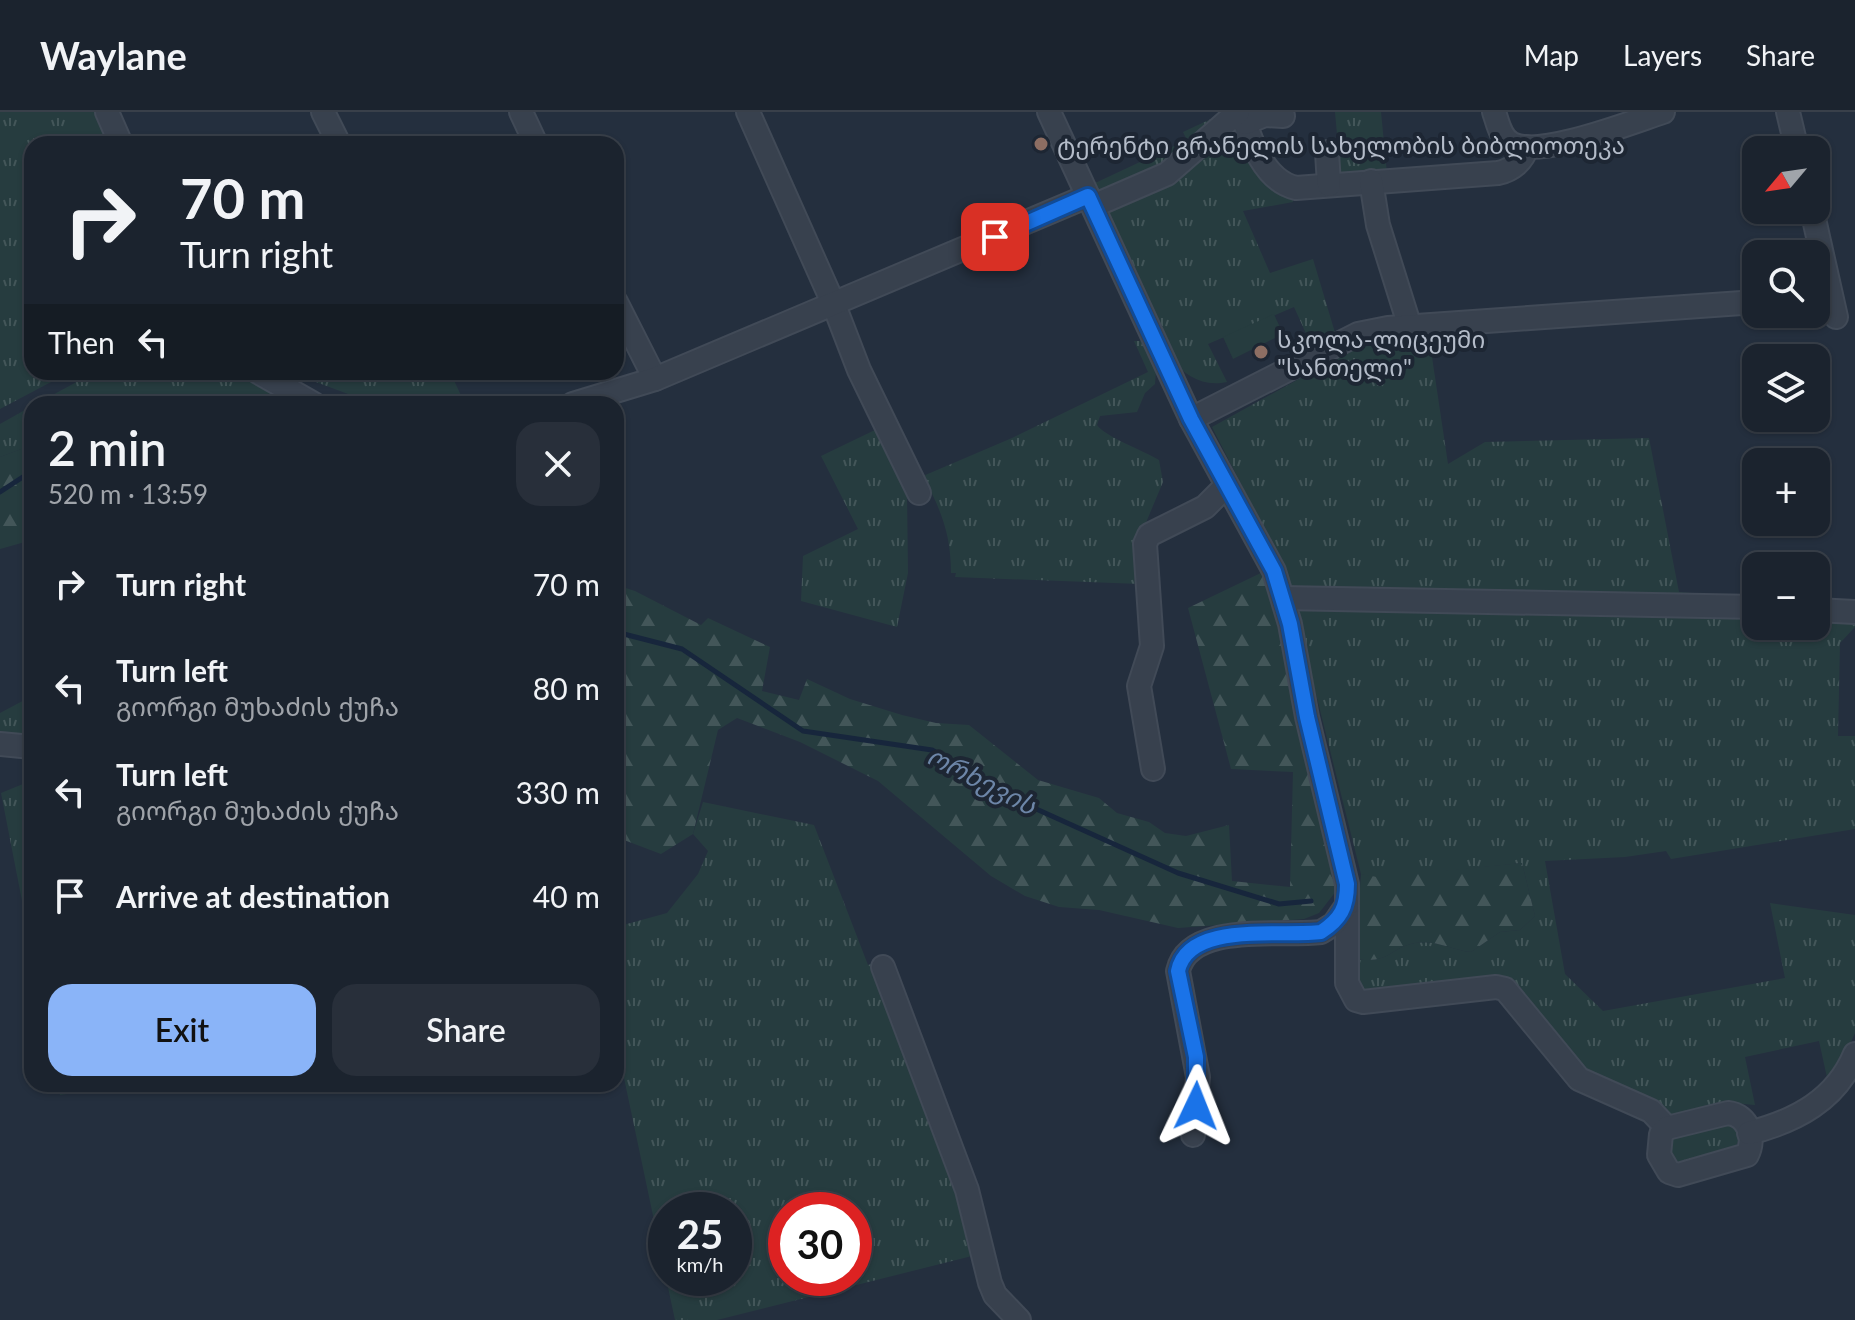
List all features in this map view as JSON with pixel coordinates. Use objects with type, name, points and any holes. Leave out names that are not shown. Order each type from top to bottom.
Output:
[{"type":"street","points":[[107,112],[118,136]]},
{"type":"street","points":[[323,112],[335,136]]},
{"type":"street","points":[[521,112],[532,136]]},
{"type":"street","points":[[748,112],[834,305],[859,370],[919,493]]},
{"type":"street","points":[[1049,112],[1191,419],[1225,487],[1274,571],[1283,598],[1347,884],[1347,983],[1356,1000],[1363,1002],[1496,987],[1505,989],[1579,1079],[1651,1111],[1667,1128]]},
{"type":"street","points":[[1494,112],[1501,134],[1511,144],[1527,147],[1565,143],[1663,112]]},
{"type":"street","points":[[1788,112],[1794,136]]},
{"type":"street","points":[[1241,116],[1258,153],[1280,183],[1296,188],[1509,171],[1524,156],[1527,147]]},
{"type":"street","points":[[599,396],[655,379],[1090,201],[1167,174],[1241,116],[1283,116]]},
{"type":"street","points":[[1327,152],[1329,185]]},
{"type":"street","points":[[1371,181],[1378,225],[1410,327]]},
{"type":"street","points":[[1815,224],[1836,315]]},
{"type":"street","points":[[1191,419],[1358,334],[1410,327],[1742,303]]},
{"type":"street","points":[[624,318],[655,379]]},
{"type":"street","points":[[271,380],[296,396]]},
{"type":"street","points":[[1153,769],[1139,686],[1152,646],[1145,544],[1149,535],[1205,507],[1225,487]]},
{"type":"street","points":[[1283,598],[1742,607]]},
{"type":"street","points":[[1830,611],[1855,612]]},
{"type":"street","points":[[0,744],[24,746]]},
{"type":"street","points":[[1193,1135],[1198,1077],[1178,971],[1180,958],[1191,947],[1219,937],[1321,932],[1334,924],[1347,905]]},
{"type":"street","points":[[883,967],[967,1190],[990,1283],[995,1295],[1019,1320]]},
{"type":"street","points":[[1749,1133],[1778,1125],[1824,1098],[1845,1080],[1855,1054]]},
{"type":"street","points":[[1728,1113],[1742,1119],[1749,1133],[1751,1148],[1739,1160],[1678,1175],[1669,1172],[1659,1155],[1658,1144],[1667,1128],[1728,1113]]},
{"type":"green space","points":[[0,112],[100,112],[110,136],[24,136],[24,380],[55,380],[0,409]]},
{"type":"green space","points":[[1226,112],[1293,195],[1293,202],[1243,211],[1270,273],[1313,259],[1336,336],[1313,349],[1294,307],[1208,344],[1227,382],[1210,383],[1189,375],[1170,359],[1093,184],[1187,140],[1183,132]]},
{"type":"green space","points":[[1335,112],[1381,112],[1387,174],[1341,178]]},
{"type":"green space","points":[[1274,314],[1283,334],[1233,359],[1223,337]]},
{"type":"green space","points":[[1429,337],[1448,464],[1485,442],[1649,438],[1679,592],[1742,597],[1742,640],[1830,640],[1830,603],[1855,605],[1855,627],[1840,643],[1838,736],[1855,736],[1855,829],[1671,859],[1666,851],[1625,857],[1545,861],[1565,974],[1603,1011],[1785,978],[1770,903],[1855,915],[1855,1033],[1841,1064],[1828,1082],[1819,1041],[1745,1057],[1755,1105],[1723,1102],[1676,1115],[1663,1114],[1581,1074],[1504,982],[1367,994],[1357,989],[1355,959],[1382,958],[1422,942],[1471,952],[1500,932],[1520,930],[1535,916],[1522,863],[1378,878],[1361,874],[1285,570],[1212,427],[1355,348]]},
{"type":"green space","points":[[1134,341],[1142,341],[1156,371],[1155,384],[1145,393],[1137,412],[1100,416],[1097,425],[1116,439],[1159,460],[1163,482],[1142,532],[1140,584],[955,577],[956,573],[951,573],[944,523],[923,476],[1012,438],[1148,372]]},
{"type":"green space","points":[[80,380],[258,380],[283,396],[51,396]]},
{"type":"green space","points":[[310,380],[454,380],[461,396],[354,396]]},
{"type":"green space","points":[[24,410],[24,448],[0,457],[0,424]]},
{"type":"green space","points":[[877,429],[907,493],[908,573],[897,627],[801,601],[803,556],[858,529],[821,456]]},
{"type":"green space","points":[[24,448],[24,542],[0,549],[0,457]]},
{"type":"green space","points":[[1265,571],[1276,599],[1340,886],[1319,913],[1304,919],[1178,928],[1099,910],[1059,907],[1025,896],[991,876],[878,781],[800,742],[737,718],[718,730],[693,834],[661,854],[624,840],[624,588],[701,625],[708,618],[770,647],[762,691],[799,700],[807,679],[850,699],[902,715],[936,723],[969,725],[1038,780],[1099,798],[1117,813],[1149,822],[1165,833],[1186,836],[1229,825],[1232,881],[1290,887],[1293,772],[1231,769],[1188,608]]},
{"type":"green space","points":[[24,700],[24,738],[0,735],[0,713]]},
{"type":"green space","points":[[24,776],[24,911],[1,793],[23,784]]},
{"type":"green space","points":[[703,802],[814,825],[868,965],[874,963],[960,1192],[972,1256],[872,1281],[872,1192],[768,1192],[768,1296],[813,1296],[717,1320],[675,1320],[670,1296],[752,1296],[752,1192],[648,1192],[624,1078],[624,925],[667,913],[698,874],[708,851],[693,834]]},
{"type":"green space","points":[[1522,863],[1535,916],[1520,930],[1500,932],[1471,952],[1422,942],[1382,958],[1355,959],[1361,874],[1377,877]]},
{"type":"green space","points":[[1722,1122],[1739,1127],[1741,1136],[1736,1146],[1681,1162],[1668,1160],[1669,1137]]},
{"type":"waterway","name":"ორხევის","points":[[0,492],[24,476]]},
{"type":"waterway","name":"ორხევის","points":[[624,634],[682,649],[803,731],[932,750],[1023,803],[1178,873],[1279,904],[1311,901]]},
{"type":"place","name":"ტერენტი გრანელის სახელობის ბიბლიოთეკა","points":[[1041,144]]},
{"type":"place","name":"სკოლა-ლიცეუმი \"სანთელი\"","points":[[1261,352]]},
{"type":"route","points":[[995,237],[1088,196],[1191,419],[1225,487],[1274,571],[1290,624],[1307,717],[1347,884],[1347,905],[1334,924],[1321,932],[1219,937],[1202,941],[1180,958],[1178,971],[1196,1057],[1196,1106]]}]
